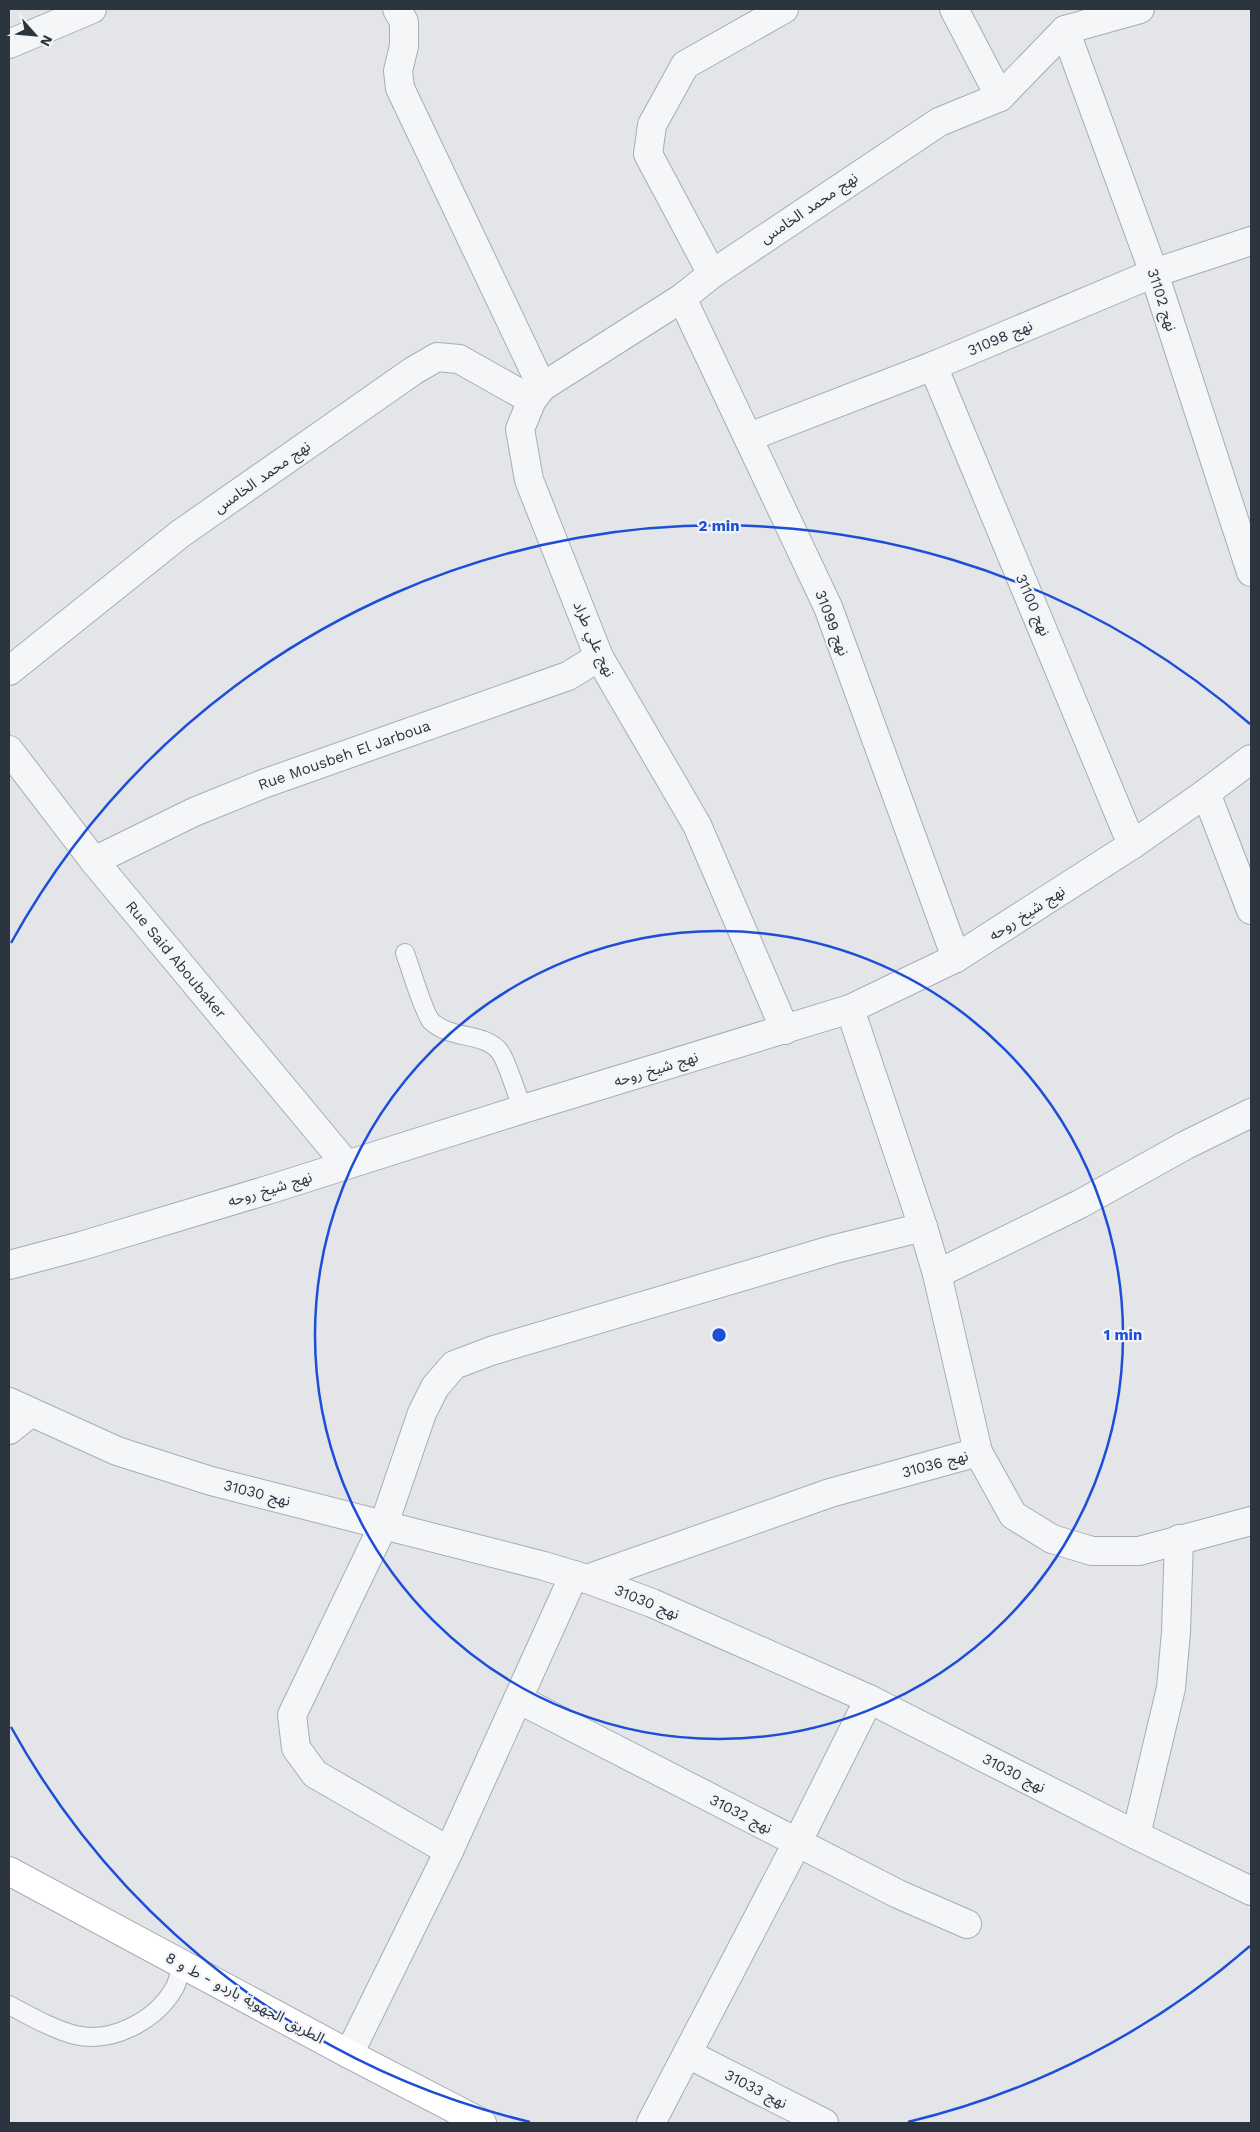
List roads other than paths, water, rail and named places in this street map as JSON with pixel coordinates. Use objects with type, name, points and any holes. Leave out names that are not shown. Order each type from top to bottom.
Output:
[{"type":"main road","name":"الطريق الجهوية باردو - ط و 8","points":[[9,1871],[349,2054],[482,2123]]},
{"type":"street","points":[[9,44],[92,9]]},
{"type":"street","points":[[397,9],[404,22],[404,46],[398,71],[400,88],[537,394],[682,298]]},
{"type":"street","points":[[712,274],[648,154],[652,126],[685,64],[784,9]]},
{"type":"street","points":[[954,9],[1000,97],[1066,30],[1140,9]]},
{"type":"street","name":"نهج 31102","points":[[1066,30],[1154,273],[1251,572]]},
{"type":"street","name":"نهج محمد الخامس","points":[[682,298],[712,274],[939,122],[1000,97]]},
{"type":"street","name":"نهج 31098","points":[[749,437],[933,366],[1154,273],[1251,240]]},
{"type":"street","name":"نهج 31099","points":[[682,298],[828,607],[956,958]]},
{"type":"street","name":"نهج محمد الخامس","points":[[9,671],[180,534],[413,371],[437,357],[459,359],[537,394]]},
{"type":"street","name":"نهج 31100","points":[[933,366],[1132,845]]},
{"type":"street","name":"نهج علي طراد","points":[[537,394],[520,429],[529,480],[599,657],[697,824],[786,1030]]},
{"type":"street","name":"Rue Mousbeh El Jarboua","points":[[94,861],[194,812],[263,784],[568,676],[599,657]]},
{"type":"street","name":"Rue Said Aboubaker","points":[[9,750],[94,861],[346,1164]]},
{"type":"street","name":"نهج شيخ روحه","points":[[9,1265],[91,1243],[850,1010],[956,958],[1132,845],[1251,759]]},
{"type":"street","points":[[1206,793],[1251,910]]},
{"type":"street","points":[[850,1010],[923,1227],[978,1452]]},
{"type":"street","points":[[936,1274],[1080,1204],[1186,1145],[1251,1113]]},
{"type":"street","points":[[448,1851],[315,1774],[296,1748],[292,1715],[384,1524],[422,1414],[435,1387],[454,1365],[490,1351],[835,1249],[923,1227]]},
{"type":"street","points":[[9,1430],[19,1408]]},
{"type":"street","name":"نهج 31030","points":[[19,1408],[117,1451],[211,1481],[384,1524],[581,1577],[652,1603],[869,1699],[1136,1835],[1251,1891]]},
{"type":"street","name":"نهج 31036","points":[[581,1577],[830,1493],[978,1452],[1013,1515],[1052,1539],[1092,1551],[1139,1550],[1251,1520]]},
{"type":"street","points":[[1136,1835],[1171,1688],[1176,1632],[1179,1539]]},
{"type":"street","points":[[349,2054],[448,1851],[518,1699],[581,1577]]},
{"type":"street","name":"نهج 31032","points":[[518,1699],[898,1894],[967,1924]]},
{"type":"street","points":[[651,2123],[797,1843],[869,1699]]},
{"type":"street","name":"نهج 31033","points":[[688,2054],[824,2123]]},
{"type":"lane","points":[[405,953],[429,1019],[438,1028],[454,1034],[482,1040],[500,1051],[523,1109]]},
{"type":"lane","points":[[9,2005],[55,2028],[76,2036],[100,2036],[122,2031],[143,2021],[161,2006],[175,1987],[183,1965]]}]
